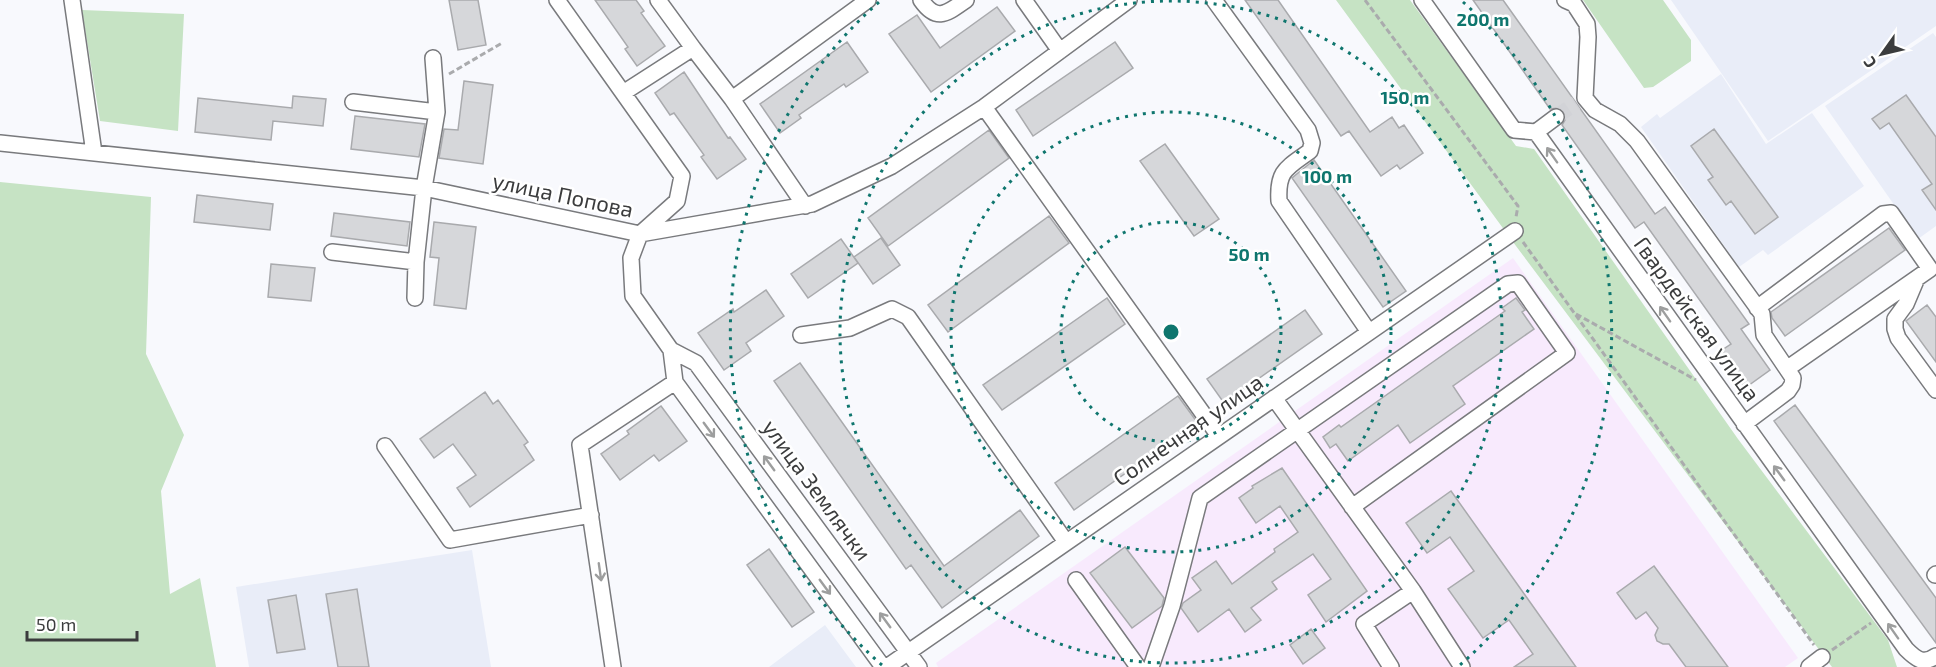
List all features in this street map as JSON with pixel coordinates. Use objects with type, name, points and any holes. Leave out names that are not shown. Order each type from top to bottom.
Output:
[{"type":"street","points":[[72,0],[94,153]]},
{"type":"street","points":[[556,0],[682,176],[677,201],[640,234],[631,258],[633,296],[671,350],[675,382],[885,667]]},
{"type":"street","points":[[657,0],[732,99],[805,206]]},
{"type":"street","points":[[732,99],[868,0]]},
{"type":"street","points":[[921,0],[927,9],[935,14],[947,13],[966,0]]},
{"type":"street","points":[[1024,0],[1060,51]]},
{"type":"street","name":"улица Попова","points":[[0,143],[424,188],[640,234],[805,206],[892,166],[984,107],[1129,0]]},
{"type":"street","points":[[1214,0],[1308,130],[1312,143],[1310,151],[1285,170],[1278,184],[1280,201],[1369,332]]},
{"type":"street","points":[[1422,0],[1514,130],[1536,132],[1556,117]]},
{"type":"street","points":[[1565,0],[1574,4],[1587,24],[1588,37],[1581,100],[1620,124],[1637,141],[1762,314],[1764,335],[1793,378],[1788,391],[1744,424]]},
{"type":"street","points":[[623,93],[693,48]]},
{"type":"street","points":[[415,298],[416,262],[424,188],[437,112],[433,58]]},
{"type":"street","points":[[353,102],[437,112]]},
{"type":"street","points":[[984,107],[1219,436]]},
{"type":"street","name":"Гвардейская улица","points":[[1536,132],[1906,649],[1914,658],[1922,661],[1936,656]]},
{"type":"street","points":[[1757,308],[1883,214],[1891,213],[1928,270]]},
{"type":"street","name":"Солнечная улица","points":[[885,667],[1515,231]]},
{"type":"street","points":[[332,252],[416,262]]},
{"type":"street","points":[[1788,368],[1928,270]]},
{"type":"street","points":[[1928,270],[1895,319],[1895,329],[1936,390]]},
{"type":"street","points":[[1151,667],[1172,606],[1200,498],[1508,284],[1518,283],[1567,353],[1352,507]]},
{"type":"street","points":[[801,335],[850,328],[892,309],[908,318],[1066,542]]},
{"type":"street","name":"улица Землячки","points":[[671,350],[696,363],[919,667]]},
{"type":"street","points":[[613,667],[580,445],[675,382]]},
{"type":"street","points":[[1274,398],[1413,591],[1462,667]]},
{"type":"street","points":[[385,446],[450,540],[591,515]]},
{"type":"street","points":[[1076,579],[1138,667]]},
{"type":"street","points":[[1391,667],[1364,624],[1413,591]]},
{"type":"street","points":[[1809,667],[1822,657]]},
{"type":"path","points":[[1365,0],[1518,206],[1515,231],[1822,657],[1882,615]]},
{"type":"path","points":[[435,83],[502,43]]},
{"type":"path","points":[[1574,312],[1724,396]]},
{"type":"shaded area","points":[[1671,0],[1936,0],[1936,26],[1768,141]]},
{"type":"shaded area","points":[[1933,33],[1936,37],[1936,226],[1918,239],[1825,106]]},
{"type":"shaded area","points":[[1721,74],[1766,144],[1812,113],[1864,186],[1768,255],[1763,250],[1739,267],[1641,127],[1657,114],[1660,118]]},
{"type":"shaded area","points":[[1513,258],[1798,658],[1785,667],[938,667],[936,663]]},
{"type":"shaded area","points":[[472,550],[491,667],[249,667],[236,587]]},
{"type":"shaded area","points":[[825,625],[856,667],[769,667]]},
{"type":"green space","points":[[1336,0],[1410,0],[1516,146],[1534,149],[1738,439],[1888,640],[1897,667],[1832,667],[1516,246]]},
{"type":"green space","points":[[1583,0],[1663,0],[1691,40],[1691,61],[1653,87],[1644,88]]},
{"type":"green space","points":[[82,10],[184,14],[178,131],[100,121]]},
{"type":"green space","points":[[0,182],[151,197],[146,354],[184,435],[161,491],[170,594],[200,578],[216,667],[0,667]]},
{"type":"building","points":[[449,0],[478,0],[486,45],[458,50]]},
{"type":"building","points":[[595,0],[636,0],[644,11],[641,13],[665,46],[637,66],[625,49],[628,47]]},
{"type":"building","points":[[1245,0],[1278,0],[1370,132],[1392,117],[1399,128],[1404,125],[1423,153],[1400,169],[1397,165],[1381,176],[1349,131],[1341,136]]},
{"type":"building","points":[[1473,0],[1503,0],[1655,214],[1665,207],[1749,324],[1741,329],[1770,370],[1745,388],[1719,352],[1731,344],[1644,222],[1635,228],[1562,125],[1565,120],[1564,112],[1559,108],[1550,109]]},
{"type":"building","points":[[997,7],[1015,31],[931,92],[889,34],[917,15],[940,48]]},
{"type":"building","points":[[847,42],[868,72],[846,87],[844,84],[799,115],[801,118],[780,133],[760,104]]},
{"type":"building","points":[[1115,42],[1133,68],[1033,136],[1016,110]]},
{"type":"building","points":[[684,72],[728,138],[730,137],[746,159],[717,179],[701,157],[704,155],[674,113],[670,115],[655,93]]},
{"type":"building","points":[[464,81],[493,85],[483,164],[439,158],[444,129],[458,130]]},
{"type":"building","points":[[1906,95],[1936,137],[1936,210],[1922,190],[1932,184],[1889,123],[1880,129],[1872,119]]},
{"type":"building","points":[[293,96],[326,99],[323,126],[273,121],[271,140],[195,132],[198,98],[292,108]]},
{"type":"building","points":[[355,116],[425,124],[419,157],[351,149]]},
{"type":"building","points":[[1714,129],[1778,217],[1755,234],[1731,201],[1726,205],[1708,180],[1713,177],[1691,146]]},
{"type":"building","points":[[989,130],[1009,158],[888,246],[868,218]]},
{"type":"building","points":[[1165,144],[1219,219],[1194,236],[1140,161]]},
{"type":"building","points":[[1314,160],[1406,291],[1383,307],[1292,178]]},
{"type":"building","points":[[197,195],[273,204],[270,230],[194,222]]},
{"type":"building","points":[[334,213],[410,222],[407,246],[331,236]]},
{"type":"building","points":[[1049,216],[1069,243],[948,332],[928,305]]},
{"type":"building","points":[[434,222],[476,227],[466,309],[434,305],[439,258],[430,257]]},
{"type":"building","points":[[1889,228],[1905,250],[1785,336],[1772,318],[1771,312]]},
{"type":"building","points":[[881,238],[900,265],[873,284],[854,257]]},
{"type":"building","points":[[841,239],[858,263],[808,298],[791,274]]},
{"type":"building","points":[[271,264],[315,268],[311,301],[268,297]]},
{"type":"building","points":[[766,290],[784,316],[746,343],[751,351],[724,370],[698,333]]},
{"type":"building","points":[[1107,298],[1125,324],[1002,410],[983,385]]},
{"type":"building","points":[[1516,298],[1525,310],[1522,312],[1534,329],[1453,386],[1465,404],[1410,443],[1398,425],[1348,461],[1336,444],[1330,448],[1323,437],[1339,425],[1341,427],[1505,311],[1502,308]]},
{"type":"building","points":[[1927,305],[1936,317],[1936,362],[1906,321]]},
{"type":"building","points":[[1305,310],[1322,334],[1224,403],[1207,379]]},
{"type":"building","points":[[800,363],[944,566],[1020,510],[1039,536],[942,608],[911,565],[906,569],[774,381]]},
{"type":"building","points":[[485,392],[493,404],[498,400],[528,442],[524,445],[534,460],[470,507],[457,488],[476,475],[453,444],[434,458],[420,439]]},
{"type":"building","points":[[1178,396],[1197,422],[1074,510],[1055,483]]},
{"type":"building","points":[[1795,405],[1936,598],[1936,643],[1774,421]]},
{"type":"building","points":[[661,406],[687,441],[659,461],[654,455],[620,480],[601,454],[629,434],[627,431]]},
{"type":"building","points":[[1282,468],[1367,591],[1326,622],[1308,595],[1331,579],[1313,554],[1272,582],[1277,589],[1251,608],[1261,620],[1245,632],[1229,609],[1198,632],[1181,608],[1183,603],[1201,590],[1192,578],[1216,561],[1232,584],[1298,532],[1280,506],[1256,523],[1239,498],[1253,488],[1252,486]]},
{"type":"building","points":[[1451,491],[1576,667],[1514,667],[1533,654],[1509,620],[1483,638],[1448,589],[1474,571],[1450,537],[1427,553],[1406,523]]},
{"type":"building","points":[[1125,547],[1164,598],[1162,606],[1132,628],[1090,573]]},
{"type":"building","points":[[769,549],[814,612],[792,627],[747,565]]},
{"type":"building","points":[[1654,566],[1728,667],[1686,667],[1669,644],[1657,641],[1655,635],[1658,628],[1646,612],[1636,619],[1617,593]]},
{"type":"building","points":[[357,589],[369,667],[338,667],[326,594]]},
{"type":"building","points":[[296,595],[305,649],[277,653],[268,600]]},
{"type":"building","points":[[1311,629],[1325,648],[1303,664],[1290,645]]},
{"type":"tunnel","points":[[1556,117],[1576,103]]}]
